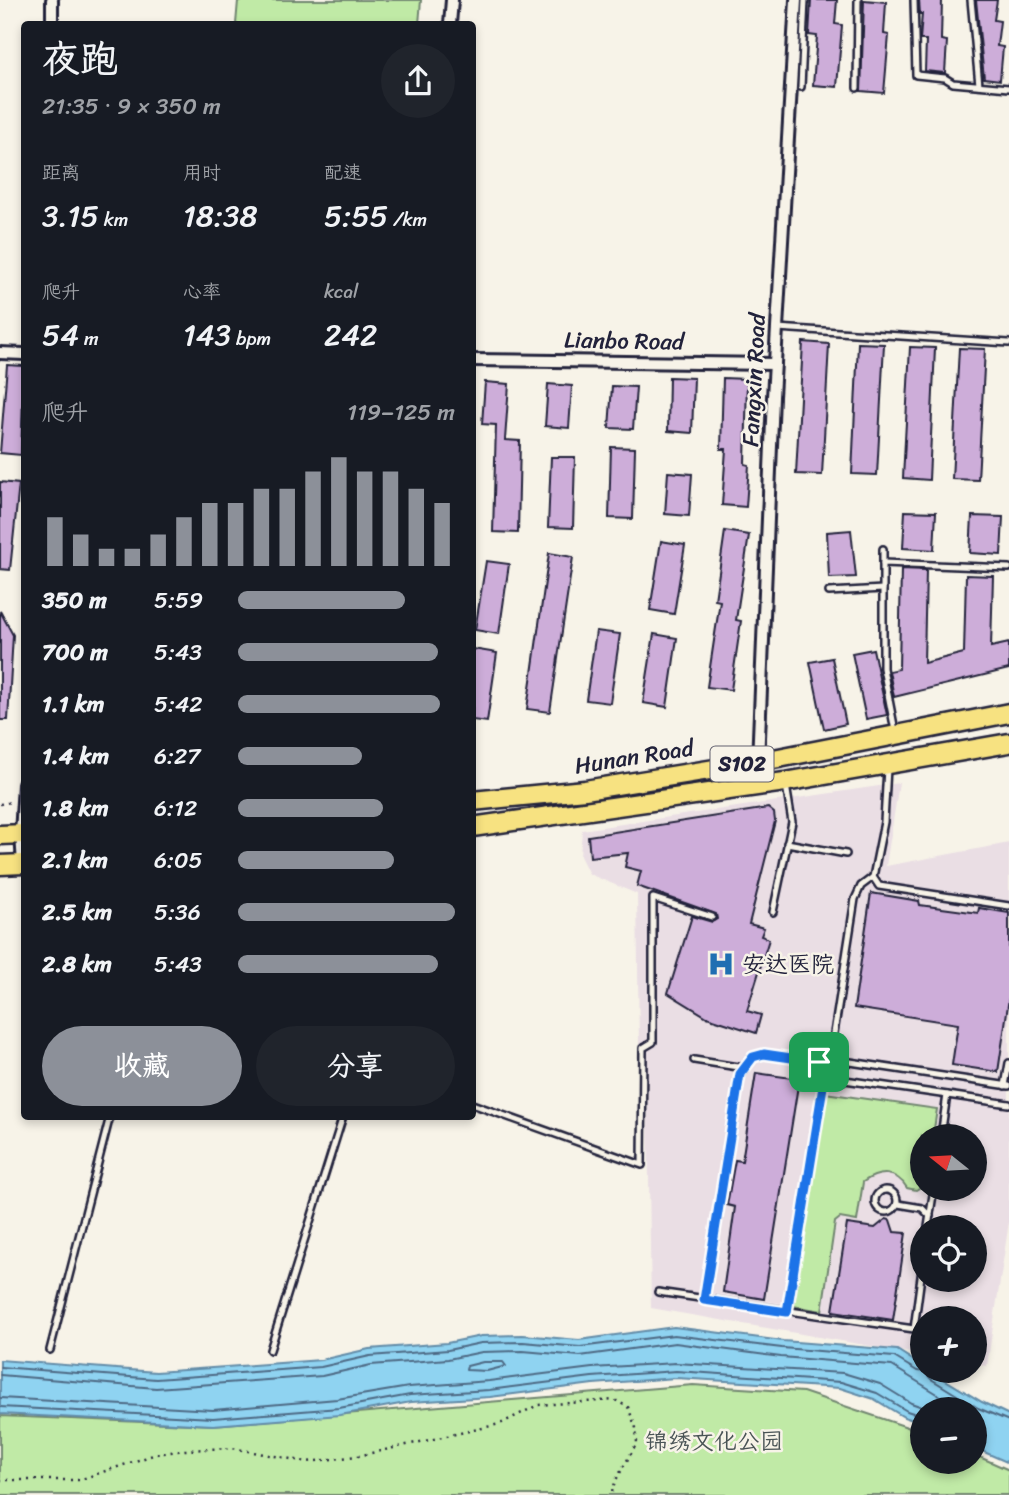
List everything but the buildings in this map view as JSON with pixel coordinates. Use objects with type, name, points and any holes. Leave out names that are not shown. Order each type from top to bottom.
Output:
[{"type":"main road","name":"Hunan Road","points":[[476,801],[585,790],[758,762],[1009,713]]},
{"type":"main road","name":"Hunan Road","points":[[476,826],[785,782],[1009,743]]},
{"type":"main road","points":[[0,835],[21,834]]},
{"type":"main road","points":[[0,865],[21,864]]},
{"type":"street","points":[[52,0],[52,21]]},
{"type":"street","points":[[450,21],[452,0]]},
{"type":"street","name":"Fangxin Road","points":[[758,762],[775,365],[796,0]]},
{"type":"street","points":[[0,353],[21,354]]},
{"type":"street","name":"Lianbo Road","points":[[476,360],[775,365]]},
{"type":"lane","points":[[801,87],[805,0]]},
{"type":"lane","points":[[857,88],[858,0]]},
{"type":"lane","points":[[914,0],[916,75],[1009,88]]},
{"type":"lane","points":[[971,0],[979,85]]},
{"type":"lane","points":[[777,328],[1009,343]]},
{"type":"lane","points":[[883,549],[883,668],[896,735]]},
{"type":"lane","points":[[883,563],[1009,568]]},
{"type":"lane","points":[[829,592],[883,589]]},
{"type":"lane","points":[[837,1059],[832,1046],[855,899],[861,886],[873,877],[884,822],[888,764]]},
{"type":"lane","points":[[773,912],[792,813],[785,782]]},
{"type":"lane","points":[[788,843],[846,854]]},
{"type":"lane","points":[[873,877],[879,886],[1009,906]]},
{"type":"lane","points":[[476,1105],[642,1164],[643,1048],[653,1042],[653,898],[712,916]]},
{"type":"lane","points":[[704,1300],[744,1068],[753,1057],[764,1054],[819,1062],[837,1059],[1007,1086],[1009,1063]]},
{"type":"lane","points":[[694,1060],[744,1068]]},
{"type":"lane","points":[[787,1312],[825,1074],[819,1062]]},
{"type":"lane","points":[[825,1074],[838,1079],[1009,1104]]},
{"type":"lane","points":[[943,1124],[947,1095]]},
{"type":"lane","points":[[50,1350],[109,1120]]},
{"type":"lane","points":[[270,1350],[342,1120]]},
{"type":"lane","points":[[887,1191],[896,1195],[898,1204],[893,1210],[885,1212],[877,1208],[875,1200],[879,1193],[887,1191]]},
{"type":"lane","points":[[922,1208],[932,1202]]},
{"type":"lane","points":[[930,1215],[932,1202]]},
{"type":"lane","points":[[898,1204],[922,1208],[929,1215]]},
{"type":"lane","points":[[658,1292],[914,1329],[919,1292]]},
{"type":"path","points":[[0,1480],[79,1480],[156,1454],[184,1450],[232,1448],[307,1462],[358,1457],[500,1424],[538,1405],[615,1400],[628,1407],[638,1443],[616,1480],[611,1495]]},
{"type":"shaded area","points":[[899,783],[886,866],[1009,843],[1009,1222],[987,1366],[987,1306],[910,1306],[910,1353],[651,1308],[647,1052],[639,1044],[637,894],[589,874],[580,856],[582,830]]},
{"type":"green space","points":[[421,0],[419,21],[236,21],[238,1]]},
{"type":"green space","points":[[825,1093],[937,1109],[935,1124],[910,1124],[910,1189],[892,1175],[875,1176],[863,1182],[857,1221],[840,1218],[835,1222],[822,1311],[793,1306]]},
{"type":"green space","name":"锦绣文化公园","points":[[693,1385],[803,1392],[910,1428],[910,1474],[987,1474],[987,1460],[1009,1470],[1009,1495],[0,1495],[0,1416],[213,1425]]},
{"type":"water","points":[[674,1327],[783,1341],[897,1350],[910,1358],[910,1383],[951,1383],[974,1397],[910,1397],[910,1419],[874,1399],[840,1388],[676,1378],[593,1384],[490,1397],[411,1402],[340,1415],[213,1425],[0,1414],[0,1360],[156,1372],[321,1360],[369,1349],[447,1343],[481,1336],[523,1335],[579,1340]]},
{"type":"water","points":[[987,1404],[1009,1415],[1009,1463],[987,1453]]},
{"type":"place","name":"安达医院","points":[[721,964]]},
{"type":"route","points":[[764,1054],[819,1062],[825,1074],[787,1312],[704,1300],[740,1074],[753,1057],[764,1054]]}]
